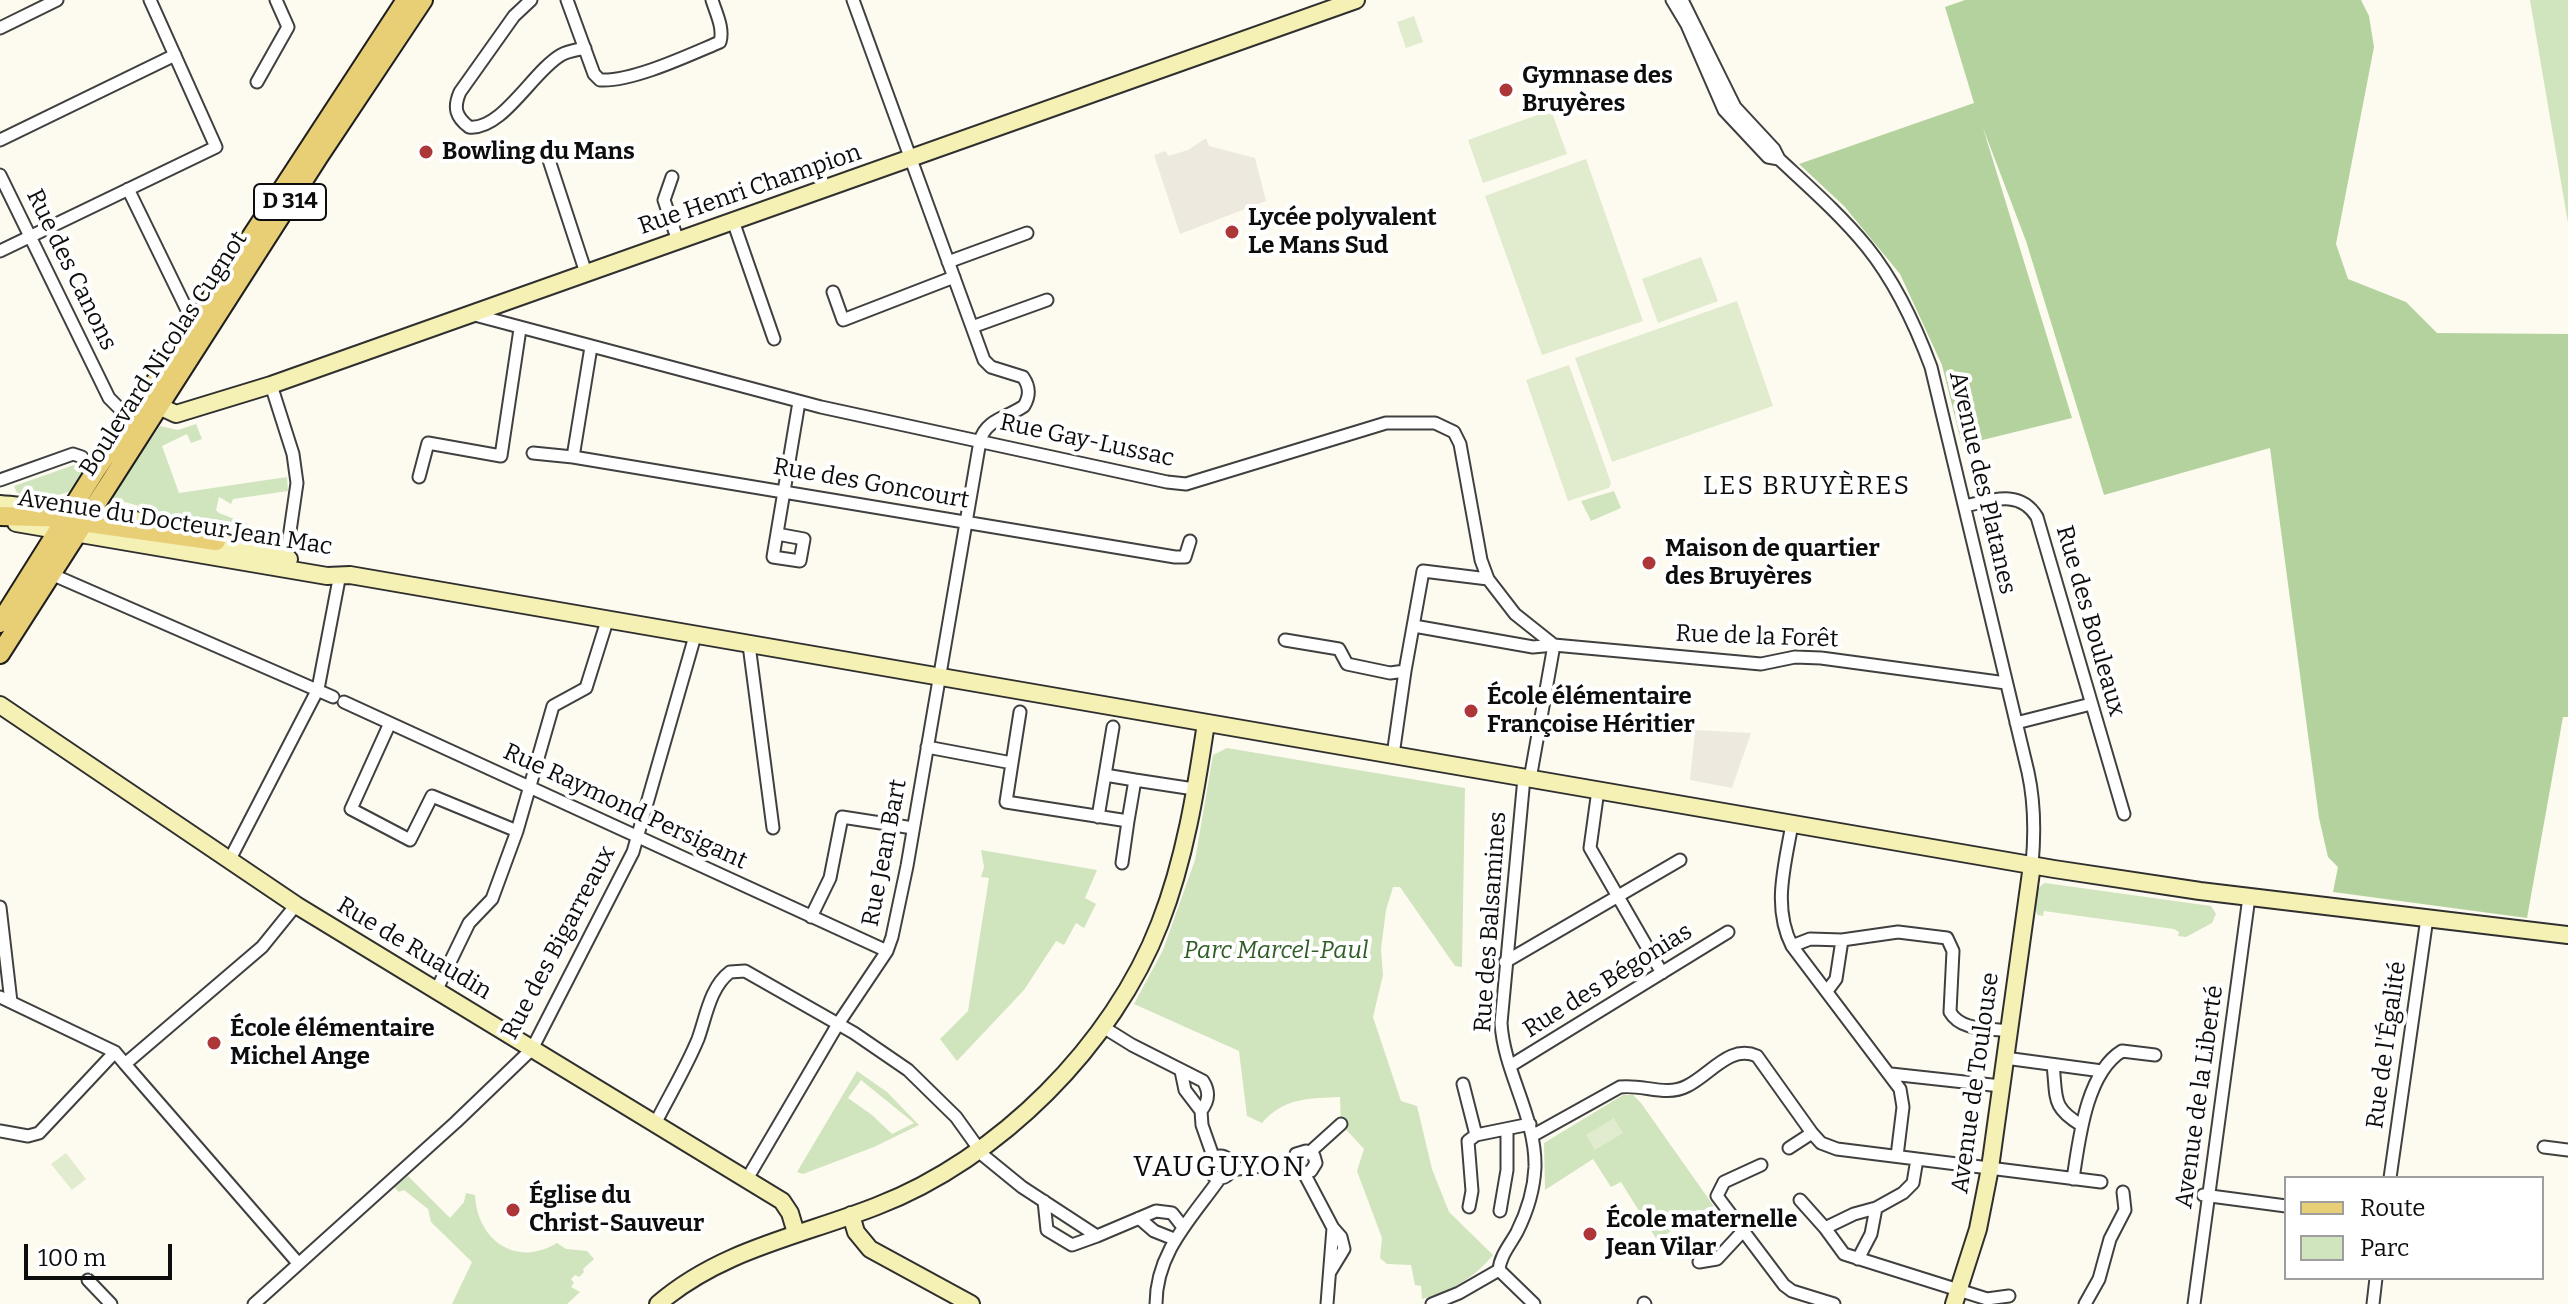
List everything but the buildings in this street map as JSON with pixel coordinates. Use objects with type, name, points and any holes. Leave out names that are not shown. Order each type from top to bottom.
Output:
[{"type":"main road","name":"Boulevard Nicolas Cugnot","points":[[77,520],[131,420],[406,0]]},
{"type":"main road","name":"Boulevard Nicolas Cugnot","points":[[77,520],[159,406],[423,0]]},
{"type":"main road","points":[[0,518],[77,520],[216,541]]},
{"type":"main road","name":"D 314","points":[[0,654],[51,574],[77,520]]},
{"type":"main road","name":"D 314","points":[[0,623],[77,520]]},
{"type":"street","points":[[21,0],[29,13]]},
{"type":"street","points":[[0,28],[57,0]]},
{"type":"street","points":[[0,251],[216,147],[150,0]]},
{"type":"street","points":[[257,82],[288,27],[276,0]]},
{"type":"street","points":[[531,0],[514,16],[460,92],[456,112],[461,121],[469,127],[484,125],[502,113],[561,55],[585,48]]},
{"type":"street","points":[[567,0],[594,74],[600,80],[612,81],[669,63],[720,42],[720,23],[712,0]]},
{"type":"street","points":[[853,0],[984,360],[991,367],[1023,377],[1029,391],[1024,406],[989,423],[980,441]]},
{"type":"street","name":"Rue Henri Champion","points":[[159,406],[176,414],[271,385],[1356,0]]},
{"type":"street","name":"Avenue des Platanes","points":[[1672,0],[1687,25],[1724,110],[1768,157],[1779,159]]},
{"type":"street","name":"Avenue des Platanes","points":[[1682,0],[1735,107],[1774,149],[1779,159],[1867,246],[1898,291],[1931,367],[2034,799],[2032,865]]},
{"type":"street","points":[[0,140],[175,55]]},
{"type":"street","points":[[547,154],[586,273]]},
{"type":"street","name":"Rue des Canons","points":[[0,175],[109,398],[131,420]]},
{"type":"street","points":[[672,177],[664,200],[678,241]]},
{"type":"street","points":[[128,189],[187,310]]},
{"type":"street","points":[[733,221],[774,339]]},
{"type":"street","points":[[948,262],[1027,233]]},
{"type":"street","points":[[833,292],[843,320],[954,277]]},
{"type":"street","points":[[972,327],[1047,300]]},
{"type":"street","name":"Rue Gay-Lussac","points":[[470,314],[799,402],[1167,482],[1186,484],[1386,423],[1435,423],[1454,432],[1460,444],[1481,560],[1488,579],[1515,614],[1554,645]]},
{"type":"street","points":[[419,477],[428,443],[501,456],[520,329]]},
{"type":"street","points":[[573,457],[591,347]]},
{"type":"street","points":[[271,385],[293,454],[297,483],[286,559]]},
{"type":"street","points":[[777,534],[799,402]]},
{"type":"street","name":"Rue Jean Bart","points":[[747,1179],[838,1024],[887,951],[892,937],[980,441]]},
{"type":"street","name":"Rue des Goncourt","points":[[533,453],[784,491],[1175,557],[1185,557],[1190,541]]},
{"type":"street","points":[[0,480],[73,454],[82,457]]},
{"type":"street","name":"Rue des Bouleaux","points":[[1965,506],[2013,498],[2032,508],[2047,549],[2124,814]]},
{"type":"street","name":"Avenue du Docteur Jean Mac","points":[[0,504],[327,576],[340,574]]},
{"type":"street","name":"Avenue du Docteur Jean Mac","points":[[216,541],[326,567],[340,574]]},
{"type":"street","points":[[1393,755],[1423,571],[1488,579]]},
{"type":"street","name":"Rue Raymond Persigant","points":[[51,574],[318,689],[887,951]]},
{"type":"street","points":[[229,861],[318,689],[340,574],[2032,865],[2249,897],[2568,935]]},
{"type":"street","points":[[436,991],[469,923],[492,899],[517,831],[553,706],[586,688],[607,621]]},
{"type":"street","name":"Rue de la Forêt","points":[[1414,626],[1533,647],[1554,645],[1761,664],[1795,657],[1821,658],[2006,683]]},
{"type":"street","name":"Rue des Bigarreaux","points":[[254,1304],[477,1103],[532,1049],[638,838],[695,636]]},
{"type":"street","points":[[1285,640],[1339,649],[1347,664],[1390,673],[1405,671]]},
{"type":"street","points":[[749,645],[773,828]]},
{"type":"street","name":"Rue des Balsamines","points":[[1499,1270],[1499,1262],[1528,1205],[1534,1177],[1531,1130],[1504,1047],[1501,1023],[1505,962],[1527,778],[1554,645]]},
{"type":"street","points":[[2016,723],[2091,704]]},
{"type":"street","name":"Rue de Ruaudin","points":[[0,705],[296,905],[782,1201],[790,1213],[796,1233]]},
{"type":"street","points":[[1020,712],[1006,802],[1128,821]]},
{"type":"street","points":[[390,723],[351,809],[410,840],[432,796],[517,831]]},
{"type":"street","points":[[666,1302],[694,1277],[727,1259],[900,1196],[962,1162],[1049,1090],[1103,1027],[1134,978],[1159,926],[1183,852],[1206,723]]},
{"type":"street","points":[[1098,817],[1113,727]]},
{"type":"street","points":[[927,747],[1012,763]]},
{"type":"street","points":[[1105,775],[1194,789]]},
{"type":"street","points":[[1122,863],[1135,780]]},
{"type":"street","points":[[1598,790],[1590,848],[1662,973]]},
{"type":"street","points":[[811,917],[830,878],[842,817],[913,828]]},
{"type":"street","points":[[1792,824],[1780,905],[1781,921],[1792,946],[1900,1089],[1903,1107],[1897,1156]]},
{"type":"street","points":[[1505,962],[1680,860]]},
{"type":"street","name":"Avenue de Toulouse","points":[[1956,1297],[1978,1229],[1990,1168],[2032,865]]},
{"type":"street","name":"Avenue de la Liberté","points":[[2194,1304],[2206,1196],[2249,897]]},
{"type":"street","points":[[125,1064],[262,947],[296,905]]},
{"type":"street","points":[[0,907],[5,1000],[115,1052],[298,1263]]},
{"type":"street","name":"Rue de l'Égalité","points":[[2390,1176],[2427,918]]},
{"type":"street","name":"Rue des Bégonias","points":[[1510,1066],[1728,932]]},
{"type":"street","points":[[1792,946],[1810,939],[1842,940],[1898,932],[1947,938],[1953,951],[1952,1017],[1960,1025],[2008,1031]]},
{"type":"street","points":[[1827,991],[1836,979],[1842,940]]},
{"type":"street","points":[[655,1124],[697,1040],[715,993],[730,972],[740,970],[838,1024],[908,1070],[956,1117],[979,1150],[1022,1187],[1097,1236]]},
{"type":"street","points":[[1103,1027],[1203,1081],[1207,1104],[1201,1111]]},
{"type":"street","points":[[1469,1207],[1472,1191],[1468,1141],[1476,1135],[1507,1129],[1531,1130],[1620,1087],[1677,1090],[1735,1052],[1747,1051],[1757,1056],[1821,1143],[1837,1149],[2101,1182]]},
{"type":"street","points":[[2073,1179],[2081,1125],[2102,1071],[2112,1057],[2122,1051],[2155,1055]]},
{"type":"street","points":[[0,1131],[28,1136],[39,1133],[115,1052]]},
{"type":"street","points":[[2005,1058],[2102,1071]]},
{"type":"street","points":[[2053,1065],[2058,1106],[2062,1114],[2081,1125]]},
{"type":"street","points":[[1181,1071],[1185,1090],[1201,1111],[1202,1125],[1214,1159],[1210,1169],[1213,1175],[1220,1178]]},
{"type":"street","points":[[1891,1074],[2001,1086]]},
{"type":"street","points":[[1463,1084],[1476,1135]]},
{"type":"street","points":[[1327,1304],[1330,1272],[1344,1249],[1341,1237],[1333,1228],[1304,1173],[1296,1169],[1294,1162],[1299,1152],[1310,1152],[1341,1124]]},
{"type":"street","points":[[1500,1211],[1507,1170],[1507,1129]]},
{"type":"street","points":[[1789,1148],[1812,1133]]},
{"type":"street","points":[[2544,1147],[2568,1150]]},
{"type":"street","points":[[1304,1173],[1311,1171],[1316,1163],[1310,1152]]},
{"type":"street","points":[[1156,1304],[1158,1279],[1174,1239],[1220,1178],[1230,1170],[1226,1158],[1214,1159]]},
{"type":"street","points":[[1825,1228],[1854,1214],[1876,1208],[1903,1193],[1913,1183],[1917,1159]]},
{"type":"street","points":[[1230,1170],[1294,1162]]},
{"type":"street","points":[[1761,1165],[1724,1182],[1717,1196],[1784,1285],[1792,1291],[1834,1304]]},
{"type":"street","points":[[2085,1304],[2099,1279],[2110,1239],[2125,1210],[2123,1192]]},
{"type":"street","points":[[2206,1196],[2284,1206]]},
{"type":"street","points":[[1800,1200],[1844,1254],[1956,1297],[1987,1299],[2009,1296]]},
{"type":"street","points":[[1044,1201],[1047,1230],[1072,1245],[1165,1211],[1172,1213],[1183,1227]]},
{"type":"street","points":[[1858,1259],[1871,1234],[1876,1208]]},
{"type":"street","points":[[851,1215],[856,1232],[870,1249],[971,1304]]},
{"type":"street","points":[[1139,1218],[1154,1231],[1174,1239]]},
{"type":"street","points":[[1699,1262],[1717,1259],[1743,1231]]},
{"type":"street","points":[[1432,1304],[1459,1293],[1499,1270],[1534,1304]]},
{"type":"street","points":[[88,1280],[111,1304]]},
{"type":"street","points":[[2373,1304],[2376,1280]]},
{"type":"green space","points":[[1965,0],[2361,0],[2369,16],[2374,47],[2336,244],[2348,279],[2406,302],[2437,333],[2568,334],[2568,717],[2563,717],[2527,918],[2333,892],[2338,867],[2328,857],[2319,818],[2270,448],[2104,495],[2026,241],[1983,128],[2072,418],[1962,445],[1942,365],[1900,274],[1844,206],[1799,164],[1974,103],[1945,7]]},
{"type":"green space","points":[[2530,0],[2568,0],[2568,223]]},
{"type":"green space","points":[[1414,16],[1423,42],[1406,48],[1397,22]]},
{"type":"green space","points":[[1551,110],[1567,154],[1483,183],[1468,140]]},
{"type":"green space","points":[[1586,159],[1643,321],[1542,355],[1485,196]]},
{"type":"green space","points":[[1701,257],[1718,301],[1658,323],[1642,279]]},
{"type":"green space","points":[[1737,301],[1773,406],[1612,462],[1575,358]]},
{"type":"green space","points":[[1569,365],[1611,483],[1609,488],[1568,501],[1526,380]]},
{"type":"green space","points":[[196,424],[202,439],[191,443],[187,434],[162,446],[179,493],[287,477],[288,491],[233,499],[231,504],[219,497],[216,510],[271,533],[287,535],[285,546],[110,498],[160,426],[178,430]]},
{"type":"green space","points":[[74,465],[85,475],[75,490],[51,497],[17,493],[14,486]]},
{"type":"green space","points":[[1614,491],[1621,508],[1591,521],[1581,501]]},
{"type":"green space","name":"Parc Marcel-Paul","points":[[1227,748],[1465,788],[1462,967],[1455,966],[1400,887],[1393,887],[1386,910],[1381,949],[1383,975],[1373,1017],[1401,1101],[1417,1106],[1432,1169],[1449,1212],[1493,1255],[1461,1283],[1443,1292],[1422,1299],[1421,1286],[1415,1285],[1411,1265],[1387,1264],[1380,1258],[1382,1238],[1357,1171],[1364,1149],[1341,1124],[1340,1097],[1288,1104],[1262,1123],[1247,1116],[1239,1051],[1134,1004],[1163,950],[1195,860],[1213,755]]},
{"type":"green space","points":[[981,850],[1097,870],[1085,898],[1096,904],[1084,928],[1076,923],[1064,945],[1056,941],[1024,990],[957,1061],[940,1039],[968,1011],[989,878],[981,877],[984,867]]},
{"type":"green space","points":[[2045,883],[2211,906],[2216,914],[2212,923],[2186,937],[2178,936],[2179,932],[2174,929],[2044,911],[2043,916],[2038,915],[2035,902],[2038,889]]},
{"type":"green space","points":[[857,1071],[887,1092],[919,1125],[874,1147],[803,1174],[797,1172]],"holes":[[[861,1080],[914,1123],[892,1134],[848,1098]]]},
{"type":"green space","points":[[1623,1095],[1633,1095],[1641,1103],[1715,1208],[1706,1209],[1657,1240],[1621,1182],[1611,1187],[1593,1159],[1545,1190],[1544,1143]]},
{"type":"green space","points":[[1614,1118],[1623,1133],[1595,1150],[1586,1135]]},
{"type":"green space","points":[[66,1153],[86,1179],[72,1190],[51,1164]]},
{"type":"green space","points":[[408,1176],[450,1218],[464,1202],[466,1193],[475,1195],[477,1211],[491,1237],[514,1251],[542,1250],[557,1243],[566,1249],[587,1251],[594,1259],[579,1277],[575,1275],[571,1279],[574,1283],[571,1287],[580,1292],[567,1304],[452,1304],[472,1262],[431,1222],[428,1209],[404,1190],[399,1192],[394,1187]]},
{"type":"shaded area","points":[[1206,138],[1209,146],[1255,158],[1266,201],[1180,234],[1154,155],[1166,151],[1168,156],[1188,150]]},
{"type":"shaded area","points":[[1695,730],[1751,733],[1732,788],[1690,780]]},
{"type":"place","name":"Gymnase des Bruyères","points":[[1506,90]]},
{"type":"place","name":"Bowling du Mans","points":[[426,152]]},
{"type":"place","name":"Lycée polyvalent Le Mans Sud","points":[[1232,232]]},
{"type":"place","name":"Maison de quartier des Bruyères","points":[[1649,563]]},
{"type":"place","name":"École élémentaire Françoise Héritier","points":[[1471,711]]},
{"type":"place","name":"École élémentaire Michel Ange","points":[[214,1043]]},
{"type":"place","name":"Église du Christ-Sauveur","points":[[513,1210]]},
{"type":"place","name":"École maternelle Jean Vilar","points":[[1590,1234]]},
{"type":"district","name":"LES BRUYÈRES","points":[[1807,487]]},
{"type":"district","name":"VAUGUYON","points":[[1220,1168]]}]
